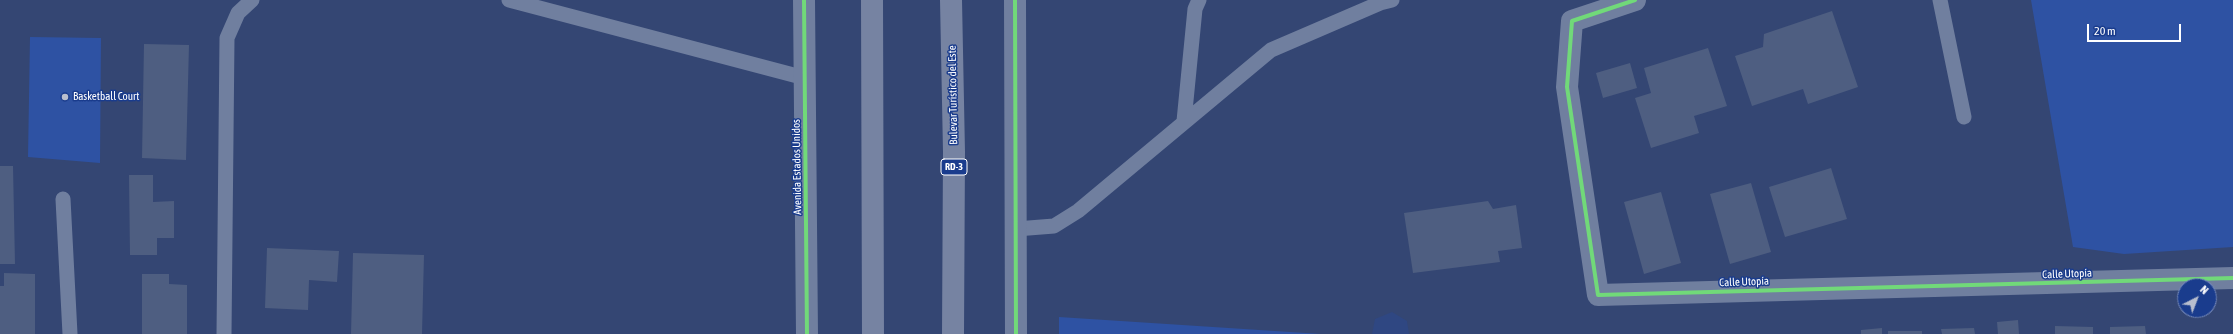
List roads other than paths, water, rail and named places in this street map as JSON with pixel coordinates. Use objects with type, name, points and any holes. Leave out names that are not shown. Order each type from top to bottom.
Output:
[{"type":"highway","points":[[872,0],[873,334]]},
{"type":"highway","name":"Bulevar Turístico del Este","points":[[950,0],[954,152],[953,334]]},
{"type":"street","name":"Avenida Estados Unidos","points":[[804,0],[807,334]]},
{"type":"street","points":[[1015,0],[1016,334]]},
{"type":"street","name":"Calle Utopía","points":[[1635,0],[1572,21],[1567,87],[1598,295],[2233,278]]},
{"type":"lane","points":[[224,334],[227,38],[238,13],[252,0]]},
{"type":"lane","points":[[509,0],[805,78]]},
{"type":"lane","points":[[1184,121],[1195,8],[1199,0]]},
{"type":"lane","points":[[1016,229],[1054,226],[1078,211],[1270,50],[1380,3],[1392,0]]},
{"type":"lane","points":[[1940,0],[1964,117]]},
{"type":"lane","points":[[63,200],[70,334]]},
{"type":"place","name":"Basketball Court","points":[[65,97]]}]
